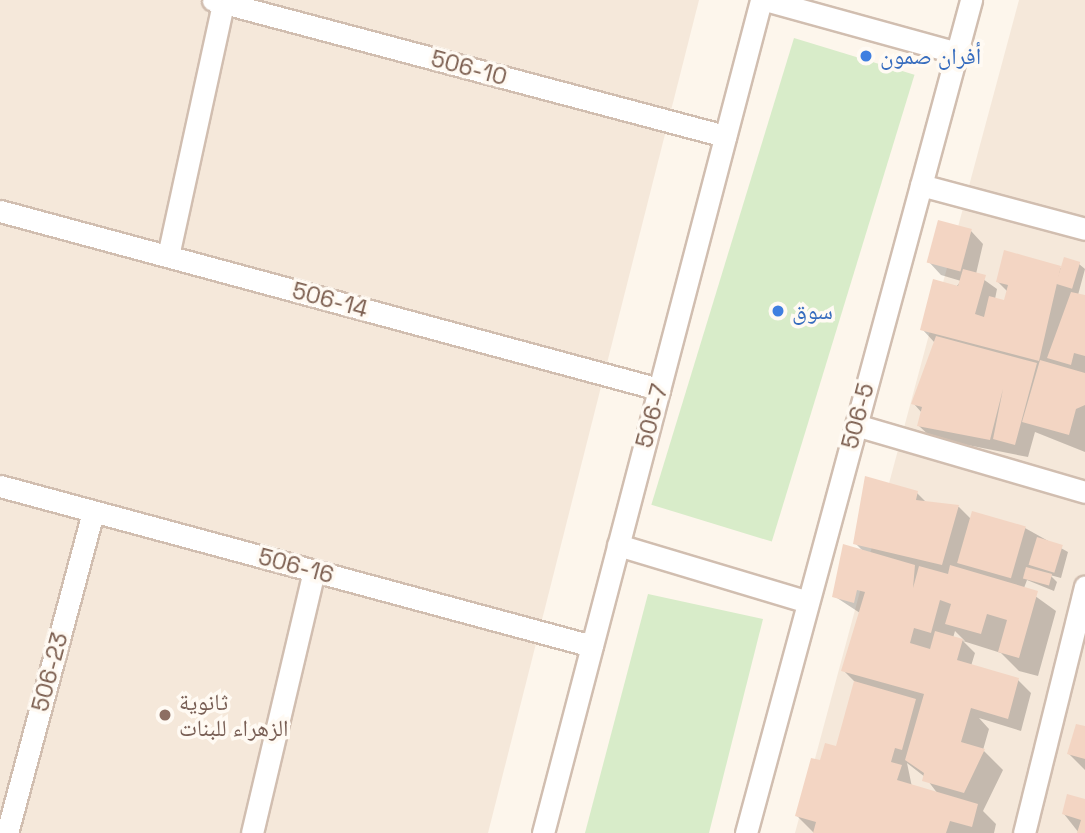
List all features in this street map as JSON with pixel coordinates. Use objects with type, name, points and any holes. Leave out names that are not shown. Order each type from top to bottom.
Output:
[{"type":"street","points":[[763,0],[957,53]]},
{"type":"street","name":"506-7","points":[[543,833],[763,0]]},
{"type":"street","name":"506-5","points":[[746,833],[971,0]]},
{"type":"street","points":[[168,257],[218,1]]},
{"type":"street","name":"506-10","points":[[218,1],[725,136]]},
{"type":"street","points":[[921,185],[1085,229]]},
{"type":"street","name":"506-14","points":[[0,211],[659,389]]},
{"type":"street","points":[[856,425],[1085,492]]},
{"type":"street","name":"506-16","points":[[0,486],[592,646]]},
{"type":"street","name":"506-23","points":[[7,833],[93,511]]},
{"type":"street","points":[[618,545],[808,602]]},
{"type":"street","points":[[252,833],[314,571]]},
{"type":"street","points":[[1024,833],[1085,586]]},
{"type":"shaded area","points":[[0,0],[699,0],[488,833],[0,833]]},
{"type":"shaded area","points":[[1019,0],[1085,0],[1085,833],[795,833]]},
{"type":"green space","points":[[794,38],[914,75],[772,542],[651,505]]},
{"type":"green space","points":[[648,594],[763,619],[709,833],[585,833]]},
{"type":"building","points":[[938,220],[972,229],[960,272],[927,263]]},
{"type":"building","points":[[1004,250],[1061,266],[1039,361],[920,330],[933,279],[958,286],[963,269],[986,275],[975,314],[984,317],[989,296],[1004,300],[1008,285],[996,282]]},
{"type":"building","points":[[1064,257],[1080,262],[1072,289],[1056,284]]},
{"type":"building","points":[[1071,292],[1085,295],[1085,356],[1074,353],[1071,365],[1047,358]]},
{"type":"building","points":[[936,336],[1037,363],[1015,445],[993,439],[1003,389],[990,440],[917,426],[922,407],[911,404]]},
{"type":"building","points":[[1040,360],[1085,373],[1085,405],[1076,409],[1069,435],[1022,422]]},
{"type":"building","points":[[865,476],[918,491],[916,500],[959,505],[942,565],[853,544]]},
{"type":"building","points":[[972,511],[1026,526],[1011,578],[957,563]]},
{"type":"building","points":[[1037,537],[1063,545],[1054,573],[1029,565]]},
{"type":"building","points":[[843,544],[915,565],[913,588],[919,566],[948,574],[950,565],[1038,591],[1019,658],[998,652],[1007,620],[987,614],[981,634],[945,624],[951,604],[940,600],[931,633],[914,628],[910,643],[930,649],[935,631],[963,639],[957,660],[1019,678],[1008,719],[971,708],[961,742],[985,749],[964,793],[922,781],[924,773],[905,760],[924,694],[841,671],[865,592],[857,590],[854,603],[832,597]]},
{"type":"building","points":[[1026,567],[1052,574],[1049,586],[1023,579]]},
{"type":"building","points":[[854,681],[916,699],[902,750],[895,748],[891,762],[902,765],[897,780],[978,804],[972,827],[950,821],[946,833],[813,833],[816,822],[795,816],[811,758],[820,760],[825,743],[836,746]]},
{"type":"building","points":[[1076,724],[1085,726],[1085,759],[1067,754]]},
{"type":"building","points":[[1067,794],[1085,799],[1085,833],[1077,833],[1081,820],[1062,814]]},
{"type":"place","name":"أفران صمون","points":[[866,56]]},
{"type":"place","name":"سوق","points":[[778,311]]},
{"type":"place","name":"ثانوية الزهراء للبنات","points":[[165,715]]}]
